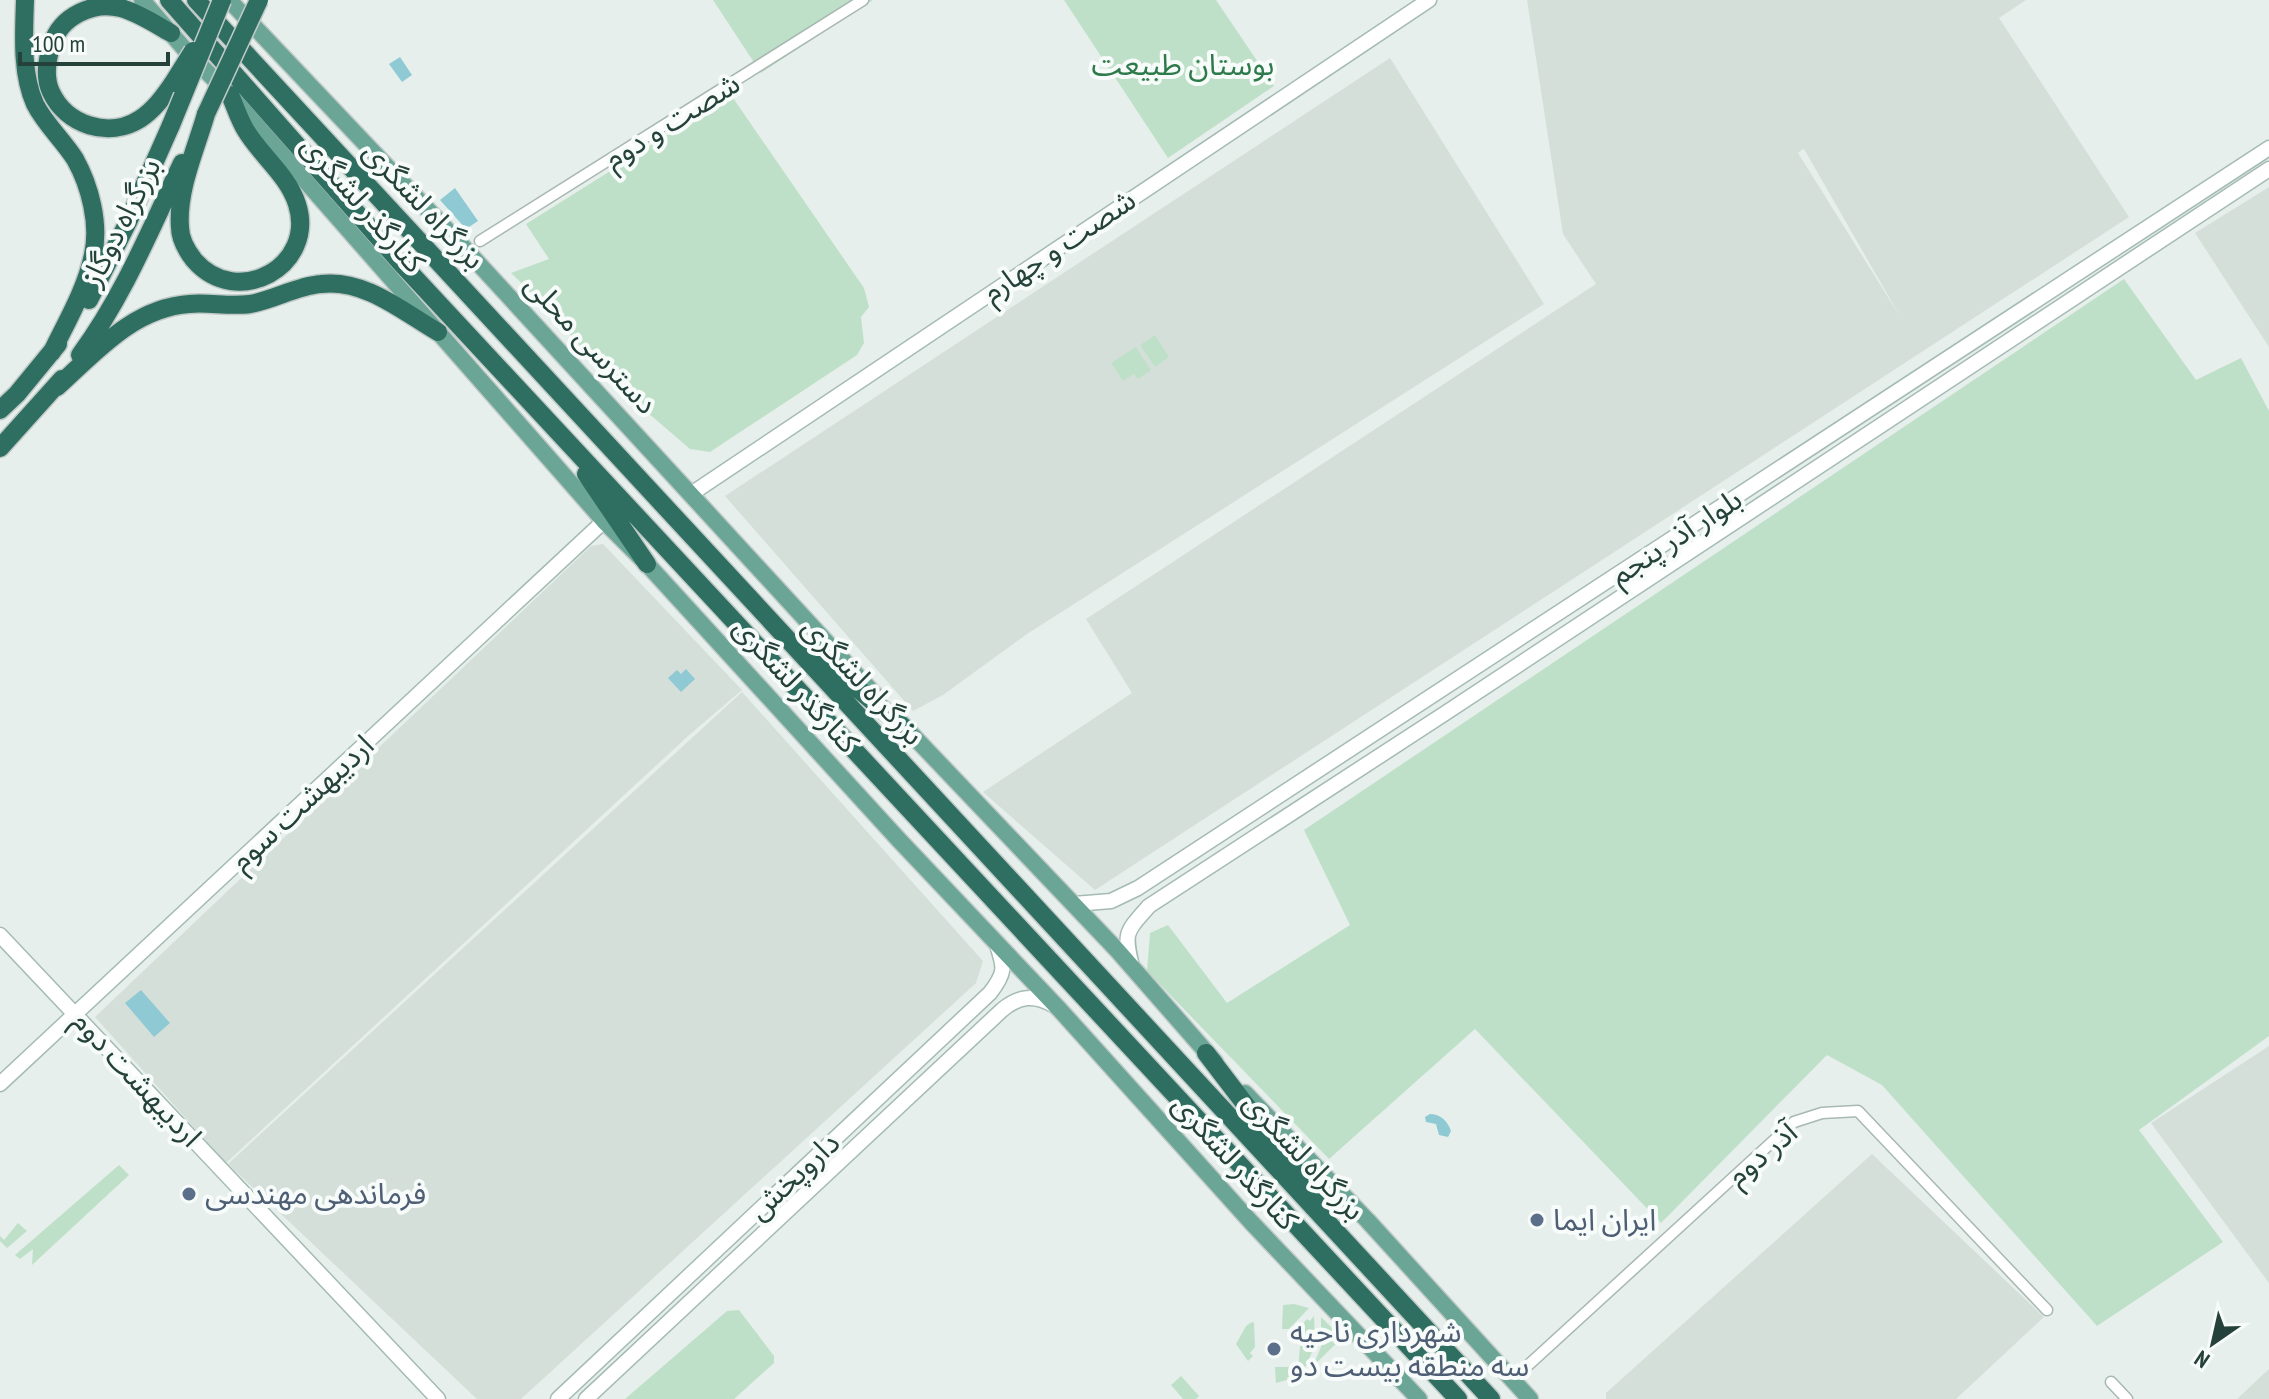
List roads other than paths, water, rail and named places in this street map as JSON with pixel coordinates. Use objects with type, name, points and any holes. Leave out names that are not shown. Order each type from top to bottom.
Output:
[{"type":"highway","points":[[25,0],[26,72],[35,104],[75,160],[88,190],[95,219],[94,253],[85,283],[52,352]]},
{"type":"highway","name":"بزرگراه لشگری","points":[[169,0],[400,262],[1458,1399]]},
{"type":"highway","name":"بزرگراه لشگری","points":[[196,0],[1491,1399]]},
{"type":"highway","name":"بزرگراه دوگاز","points":[[0,448],[57,387],[94,337],[133,266],[259,0]]},
{"type":"highway","points":[[171,33],[119,7],[95,7],[72,15],[58,30],[49,54],[46,74],[51,92],[64,111],[87,126],[114,128],[139,120],[159,103],[223,4]]},
{"type":"highway","name":"بزرگراه دوگاز","points":[[0,410],[17,394],[83,311],[128,222],[223,4]]},
{"type":"highway","points":[[206,114],[180,203],[179,230],[187,252],[203,270],[226,282],[250,283],[269,276],[294,248],[299,230],[298,206],[286,182],[244,128],[230,95]]},
{"type":"highway","points":[[57,387],[125,325],[156,311],[188,304],[254,303],[320,284],[344,284],[367,290],[438,332]]},
{"type":"highway","points":[[540,411],[647,564]]},
{"type":"highway","points":[[738,587],[907,730]]},
{"type":"highway","points":[[1206,1053],[1301,1175],[1360,1259]]},
{"type":"main road","name":"کنارگذر لشگری","points":[[142,0],[230,95],[604,521],[1060,1010],[1251,1222],[1419,1399]]},
{"type":"main road","name":"دسترسی محلی","points":[[223,4],[467,251],[907,730]]},
{"type":"main road","name":"کنارگذر لشگری","points":[[907,730],[1074,904],[1206,1053],[1368,1221],[1530,1399]]},
{"type":"street","name":"شصت و دوم","points":[[480,241],[863,0]]},
{"type":"street","name":"شصت و چهارم","points":[[691,494],[1429,0]]},
{"type":"street","name":"بلوار آذر پنجم","points":[[1074,904],[1111,901],[1138,888],[2269,148]]},
{"type":"street","name":"بلوار آذر پنجم","points":[[1132,967],[1126,940],[1133,924],[1149,906],[2269,169]]},
{"type":"street","points":[[2040,299],[2047,316]]},
{"type":"street","name":"اردیبهشت سوم","points":[[0,1084],[604,521]]},
{"type":"street","name":"اردیبهشت دوم","points":[[0,935],[438,1399]]},
{"type":"street","name":"داروپخش","points":[[558,1399],[990,993],[1004,968],[996,941]]},
{"type":"street","points":[[990,993],[998,996],[1002,1010]]},
{"type":"street","name":"داروپخش","points":[[586,1399],[1011,1002],[1031,997],[1042,999],[1060,1010]]},
{"type":"street","name":"آذر دوم","points":[[1512,1380],[1794,1122],[1822,1113],[1858,1111],[2047,1310]]},
{"type":"street","points":[[2111,1382],[2127,1399]]},
{"type":"water","points":[[400,57],[412,75],[402,82],[389,64]]},
{"type":"water","points":[[455,188],[478,221],[466,229],[440,200]]},
{"type":"water","points":[[686,669],[695,679],[681,692],[668,678],[677,670],[681,674]]},
{"type":"water","points":[[141,990],[170,1023],[154,1037],[125,1003]]},
{"type":"water","points":[[1430,1114],[1446,1121],[1451,1131],[1448,1137],[1439,1135],[1436,1124],[1426,1122],[1425,1117]]},
{"type":"place","name":"فرماندهی مهندسی","points":[[189,1194]]},
{"type":"place","name":"ایران ایما","points":[[1537,1220]]},
{"type":"place","name":"شهرداری ناحیه سه منطقه بیست دو","points":[[1274,1349]]},
{"type":"park label","name":"بوستان طبیعت","points":[[1183,65]]}]
